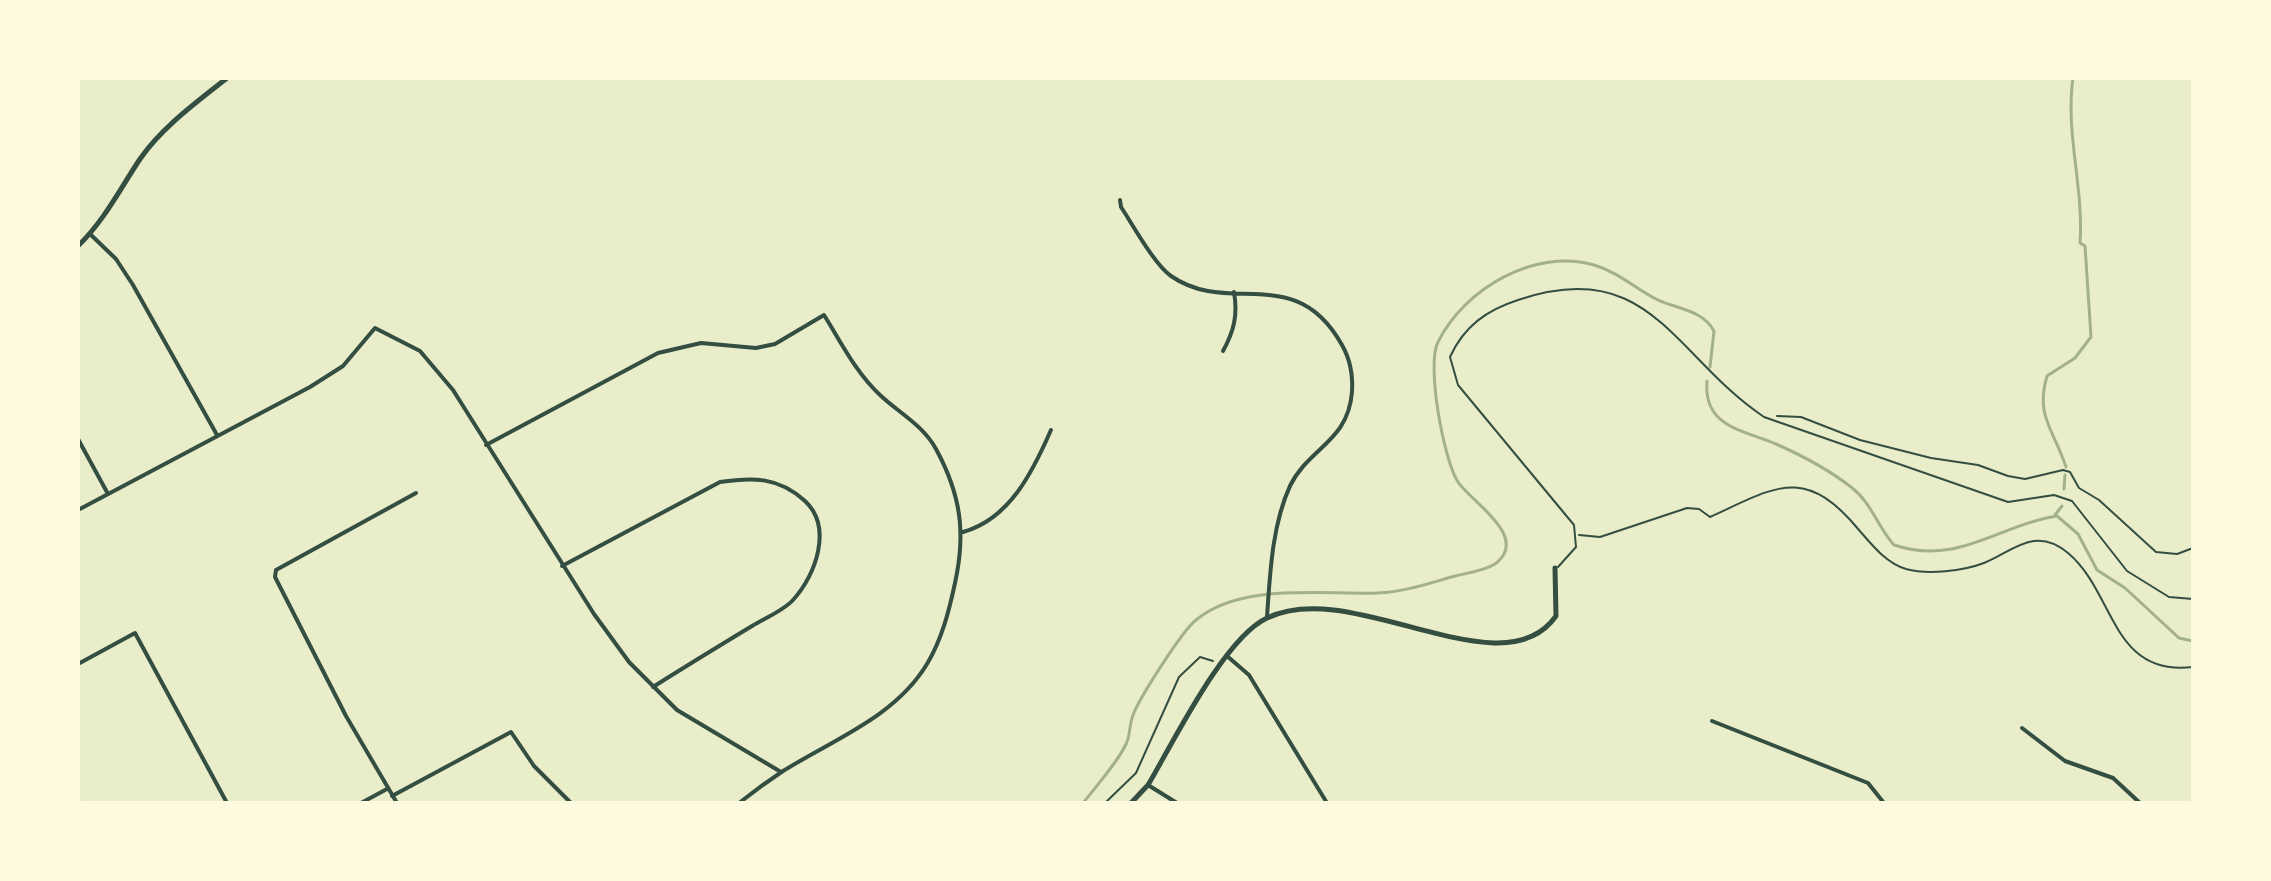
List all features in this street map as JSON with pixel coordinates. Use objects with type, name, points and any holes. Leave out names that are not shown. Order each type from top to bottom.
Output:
[{"type":"street","points":[[78,246],[90,234],[142,156],[187,109],[227,78]]},
{"type":"street","points":[[1120,200],[1121,207],[1169,274],[1194,287],[1273,294],[1302,303],[1329,321],[1348,354],[1352,382],[1350,410],[1341,430],[1291,483],[1278,518],[1267,617]]},
{"type":"street","points":[[90,234],[116,259],[133,285],[217,435]]},
{"type":"street","points":[[1223,351],[1233,332],[1237,310],[1234,292]]},
{"type":"street","points":[[486,445],[658,353],[701,343],[766,346],[824,315],[860,372],[880,395],[918,425],[935,447],[950,479],[963,532],[943,630],[928,663],[908,690],[881,714],[782,772],[739,803]]},
{"type":"street","points":[[78,510],[343,366],[375,328],[420,351],[453,390],[562,566],[620,650],[653,687],[703,728],[782,772]]},
{"type":"street","points":[[963,532],[978,528],[1015,497],[1036,465],[1051,430]]},
{"type":"street","points":[[78,439],[108,494]]},
{"type":"street","points":[[562,566],[720,482],[748,477],[767,480],[785,486],[809,505],[818,517],[819,546],[809,576],[792,602],[653,687]]},
{"type":"street","points":[[397,803],[275,577],[276,570],[416,493]]},
{"type":"street","points":[[1131,803],[1148,785],[1227,656],[1245,634],[1267,617],[1298,610],[1349,610],[1457,640],[1492,645],[1532,638],[1553,622],[1558,584],[1555,568]]},
{"type":"street","points":[[78,664],[135,633],[227,803]]},
{"type":"street","points":[[1227,656],[1249,675],[1327,803]]},
{"type":"street","points":[[1712,721],[1868,783],[1884,803]]},
{"type":"street","points":[[2022,728],[2065,761],[2113,778],[2140,803]]},
{"type":"street","points":[[392,796],[511,732],[534,766],[571,803]]},
{"type":"street","points":[[1148,785],[1177,803]]},
{"type":"street","points":[[361,803],[387,789]]},
{"type":"lane","points":[[1555,568],[1576,547],[1578,535],[1574,525],[1458,385],[1450,357],[1463,335],[1483,315],[1541,292],[1596,289],[1627,297],[1654,317],[1738,400],[1764,417],[2008,502],[2054,495],[2072,501],[2127,571],[2169,597],[2193,599]]},
{"type":"path","points":[[1764,417],[1801,417],[1860,440],[1931,458],[1978,465],[2008,476],[2025,479],[2063,470],[2070,472],[2079,488],[2099,500],[2156,552],[2177,554],[2193,548]]},
{"type":"path","points":[[1578,535],[1600,537],[1687,508],[1699,509],[1710,517],[1778,486],[1805,488],[1852,521],[1877,552],[1905,568],[1940,571],[1985,563],[2008,547],[2039,540],[2067,552],[2136,655],[2172,670],[2193,667]]},
{"type":"path","points":[[1105,803],[1143,763],[1179,677],[1200,657],[1221,666]]},
{"type":"waterway","points":[[2066,467],[2043,402],[2047,376],[2075,358],[2091,337],[2071,119],[2073,78]]},
{"type":"waterway","points":[[1083,803],[1121,754],[1137,706],[1172,650],[1196,620],[1215,608],[1259,595],[1397,591],[1486,568],[1504,554],[1506,543],[1503,531],[1458,482],[1453,471],[1442,435],[1435,391],[1438,342],[1450,322],[1484,289],[1504,277],[1549,262],[1571,261],[1594,265],[1658,300],[1689,311],[1709,324],[1714,331],[1710,367]]},
{"type":"waterway","points":[[1707,381],[1707,396],[1718,417],[1739,430],[1795,453],[1842,481],[1864,500],[1894,545],[1938,551],[1958,548],[2057,516],[2078,534],[2097,570],[2125,588],[2179,638],[2193,641]]},
{"type":"waterway","points":[[2064,489],[2065,475]]},
{"type":"waterway","points":[[2055,515],[2062,506]]}]
